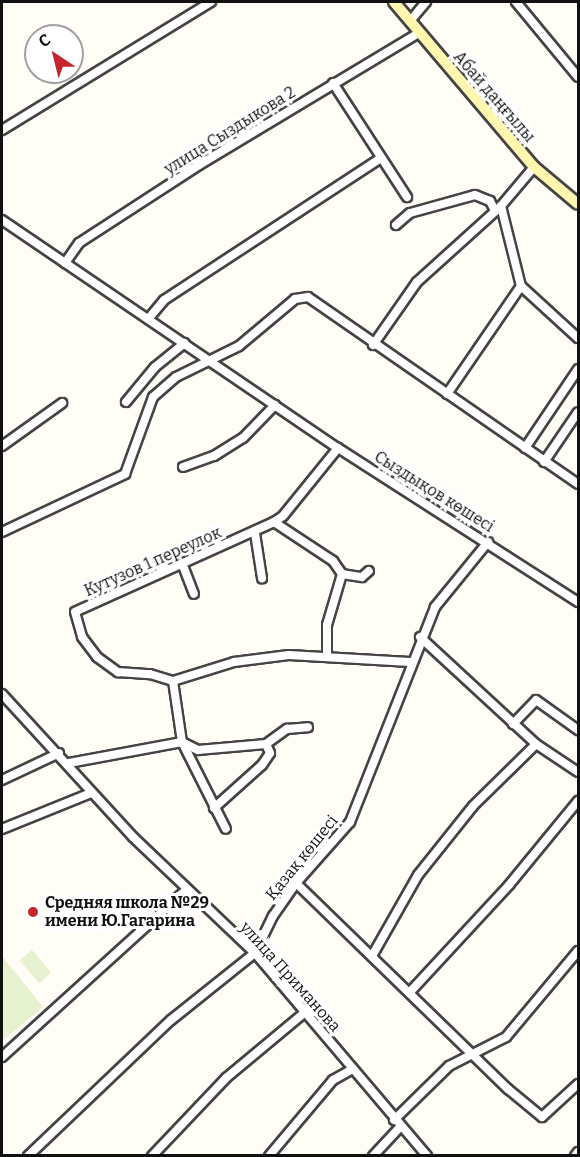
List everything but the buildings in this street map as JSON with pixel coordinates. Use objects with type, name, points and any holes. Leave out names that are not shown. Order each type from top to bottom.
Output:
[{"type":"street","points":[[2,130],[211,2]]},
{"type":"street","name":"Абай даңғылы","points":[[394,2],[534,167],[579,204]]},
{"type":"street","points":[[410,21],[426,2]]},
{"type":"street","points":[[516,2],[579,77]]},
{"type":"street","name":"улица Сыздыкова 2","points":[[65,262],[89,237],[333,84],[419,33]]},
{"type":"street","points":[[333,84],[407,197]]},
{"type":"street","points":[[148,318],[164,300],[381,158]]},
{"type":"street","points":[[374,345],[417,282],[498,208],[534,167]]},
{"type":"street","points":[[396,225],[411,213],[475,195],[490,201],[498,208],[521,286],[579,339]]},
{"type":"street","name":"Сыздықов көшесі","points":[[2,220],[338,448],[579,602]]},
{"type":"street","points":[[447,394],[521,286]]},
{"type":"street","points":[[2,532],[125,474],[153,397],[176,377],[239,346],[295,299],[308,297],[374,345],[579,484]]},
{"type":"street","points":[[126,402],[155,367],[185,343]]},
{"type":"street","points":[[525,448],[579,369]]},
{"type":"street","points":[[2,446],[62,403]]},
{"type":"street","points":[[183,467],[214,456],[243,438],[275,405]]},
{"type":"street","points":[[544,462],[579,412]]},
{"type":"street","name":"Кутузов 1 переулок","points":[[173,681],[150,674],[118,672],[97,657],[82,636],[75,612],[182,563],[255,533],[274,522],[283,516],[338,448]]},
{"type":"street","points":[[274,522],[333,561],[342,574],[362,577],[369,571]]},
{"type":"street","points":[[255,533],[262,578]]},
{"type":"street","name":"Қазақ көшесі","points":[[28,1155],[171,1020],[255,953],[273,916],[296,883],[350,822],[374,767],[420,637],[435,607],[488,542]]},
{"type":"street","points":[[182,563],[194,594]]},
{"type":"street","points":[[327,656],[327,625],[342,574]]},
{"type":"street","points":[[420,637],[536,744],[579,772]]},
{"type":"street","points":[[226,829],[182,742],[173,681],[234,662],[327,656],[410,662]]},
{"type":"street","name":"улица Приманова","points":[[2,694],[69,764],[91,792],[187,889],[255,953],[397,1123],[427,1155]]},
{"type":"street","points":[[513,724],[536,700],[579,729]]},
{"type":"street","points":[[69,764],[182,742],[198,750],[266,744],[287,729],[308,727]]},
{"type":"street","points":[[214,808],[262,765],[270,753],[266,744]]},
{"type":"street","points":[[372,956],[418,875],[473,806],[536,744]]},
{"type":"street","points":[[2,780],[59,753]]},
{"type":"street","points":[[2,829],[91,792]]},
{"type":"street","points":[[411,992],[509,885],[579,801]]},
{"type":"street","points":[[296,883],[542,1117],[579,1084]]},
{"type":"street","points":[[2,1054],[187,889]]},
{"type":"street","points":[[373,1155],[397,1123],[449,1066],[506,1037],[579,951]]},
{"type":"street","points":[[152,1155],[226,1078],[304,1013]]},
{"type":"street","points":[[269,1155],[333,1080],[352,1069]]},
{"type":"street","points":[[575,1155],[579,1152]]},
{"type":"green space","points":[[32,950],[51,973],[39,983],[20,960]]},
{"type":"green space","points":[[2,956],[43,1007],[2,1041]]},
{"type":"place","name":"Средняя школа №29 имени Ю.Гагарина","points":[[33,912]]}]
